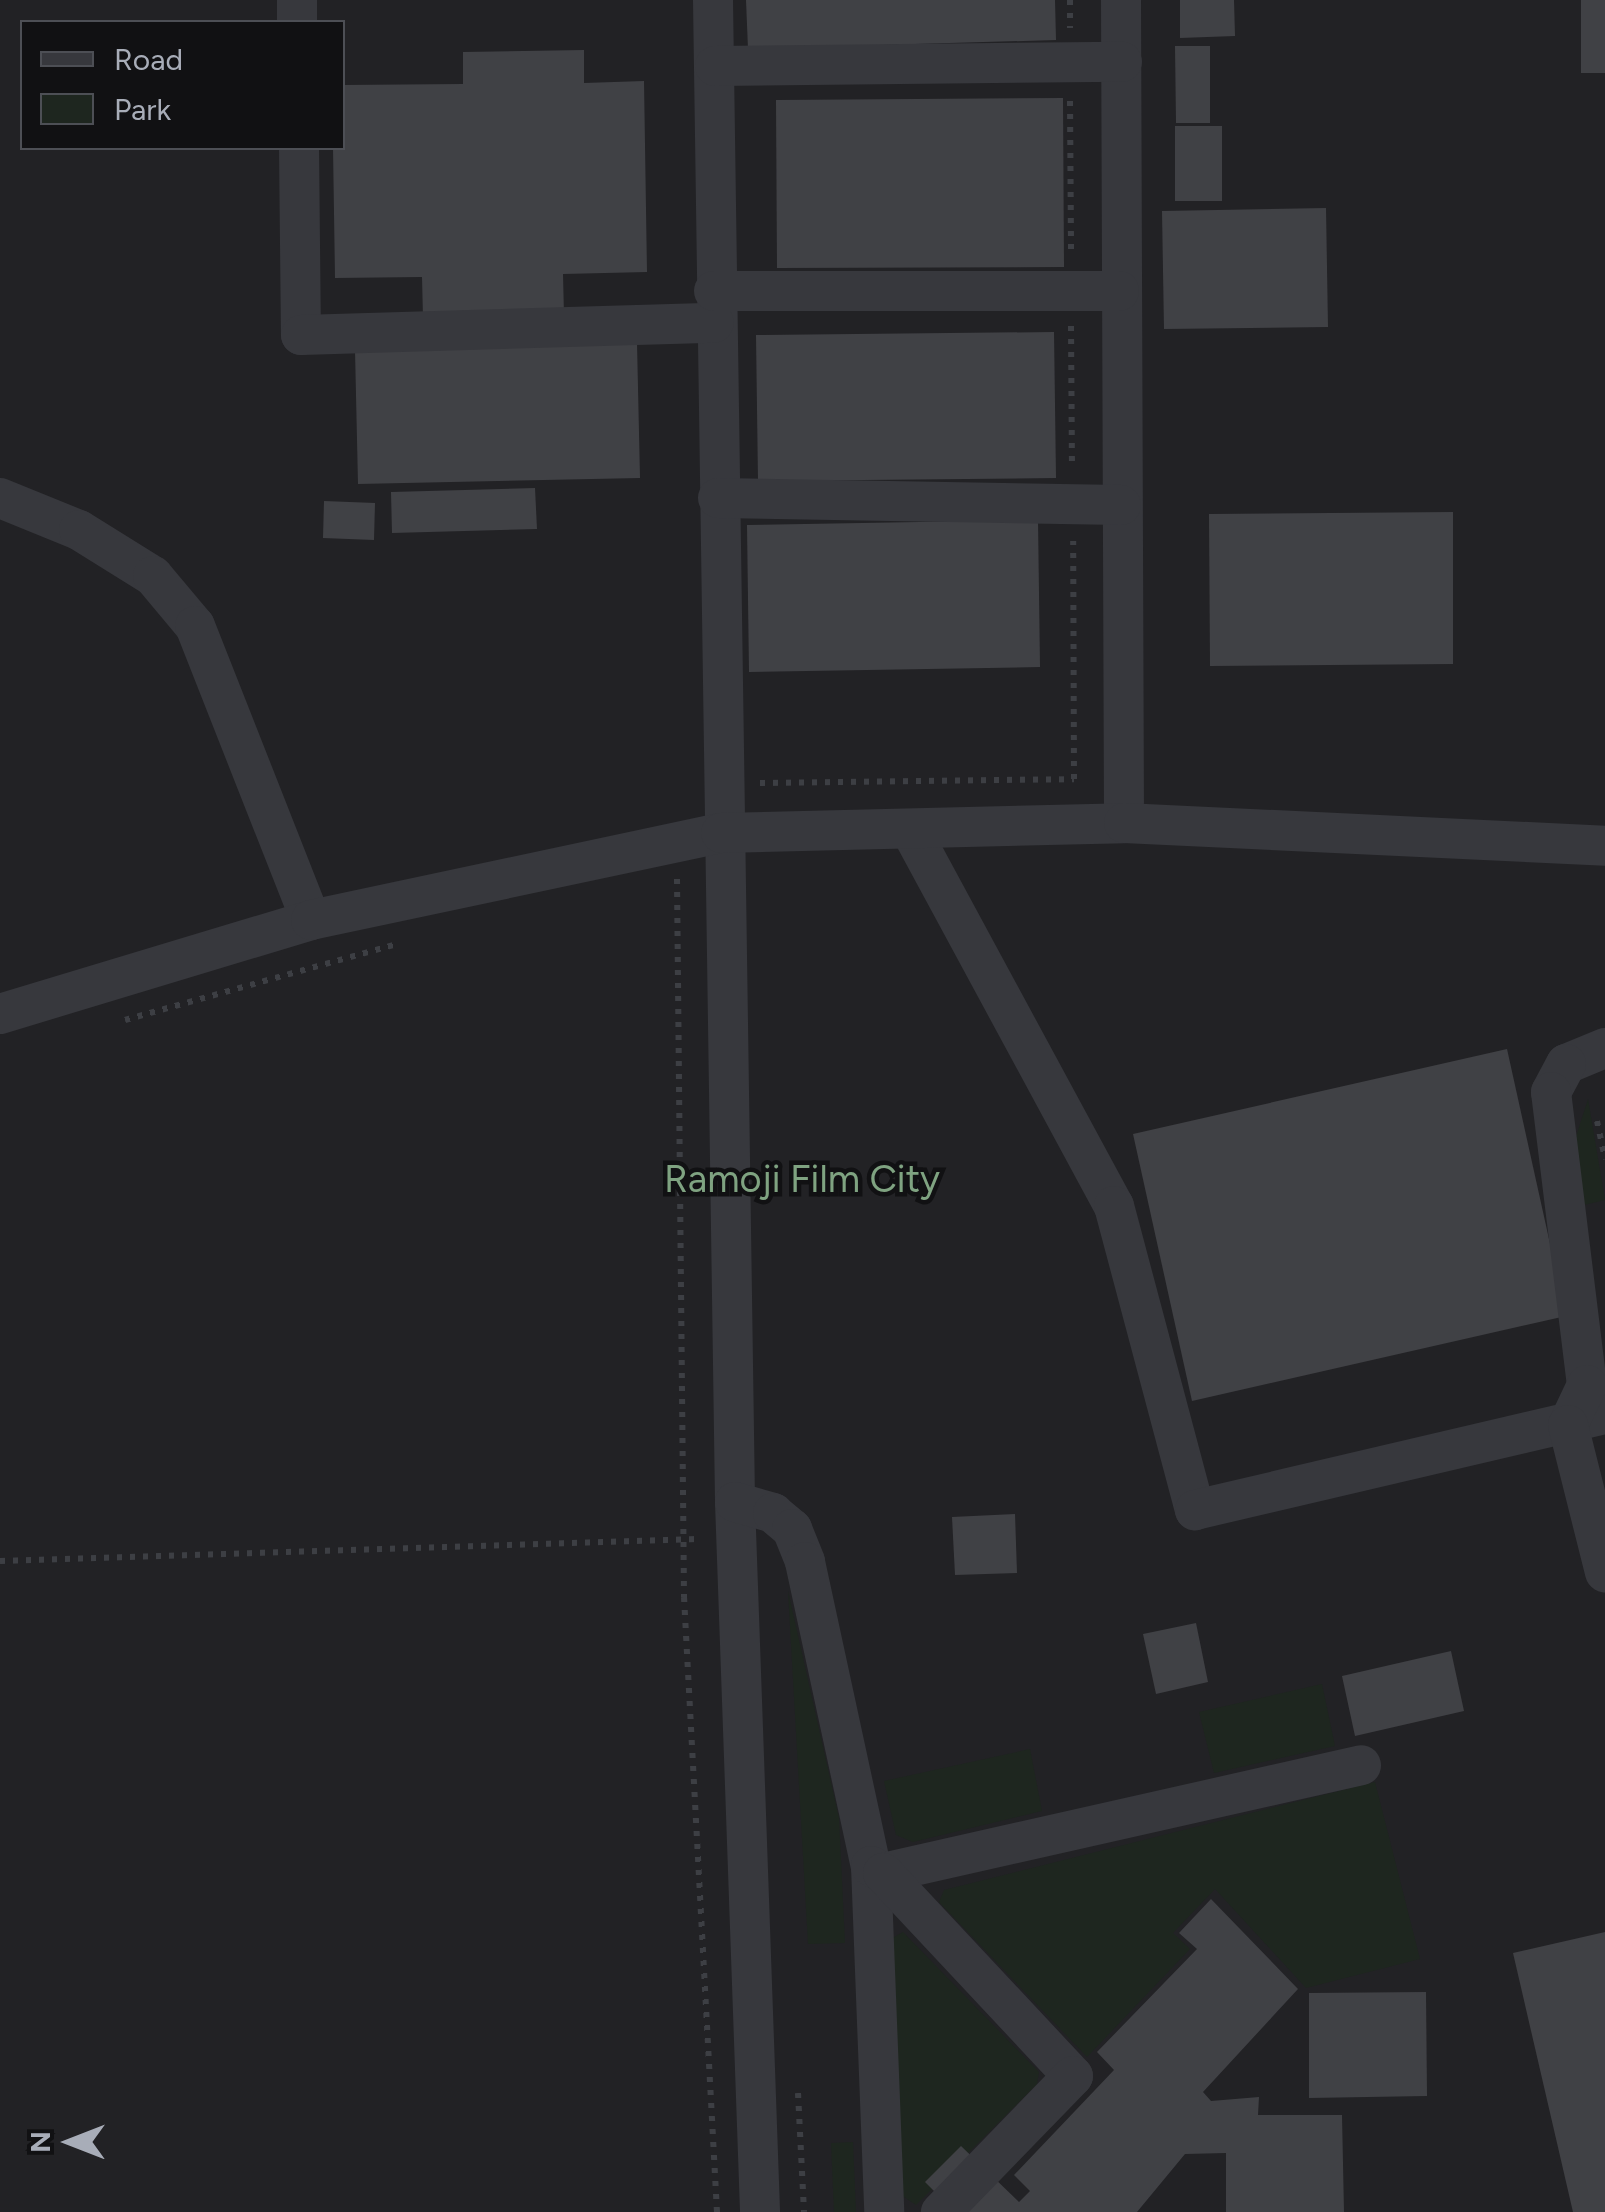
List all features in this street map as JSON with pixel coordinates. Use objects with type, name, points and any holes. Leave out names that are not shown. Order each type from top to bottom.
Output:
[{"type":"lane","points":[[713,0],[721,833],[735,1520],[760,2212]]},
{"type":"lane","points":[[1121,0],[1119,292],[1124,824]]},
{"type":"lane","points":[[715,66],[1122,62]]},
{"type":"lane","points":[[299,150],[301,335],[714,307],[1119,292]]},
{"type":"lane","points":[[0,498],[79,530],[153,576],[195,626],[311,920]]},
{"type":"lane","points":[[718,498],[1121,505]]},
{"type":"lane","points":[[0,1014],[311,920],[721,833],[1124,824],[1605,846]]},
{"type":"lane","points":[[910,829],[1114,1206],[1195,1510],[1586,1419]]},
{"type":"lane","points":[[1605,1048],[1566,1064],[1551,1092],[1589,1229],[1586,1419],[1605,1572]]},
{"type":"lane","points":[[735,1520],[773,1513],[792,1529],[805,1562],[877,1869],[884,2212]]},
{"type":"lane","points":[[877,1869],[1361,1765]]},
{"type":"lane","points":[[877,1869],[1073,2076],[942,2212]]},
{"type":"path","points":[[677,867],[683,1539],[717,2212]]},
{"type":"path","points":[[113,1024],[414,940]]},
{"type":"path","points":[[1595,1116],[1602,1131],[1605,1159]]},
{"type":"path","points":[[0,1561],[683,1539],[735,1520]]},
{"type":"path","points":[[797,2076],[804,2212]]},
{"type":"shaded area","name":"Ramoji Film City","points":[[0,0],[1605,0],[1605,2212],[0,2212]]},
{"type":"green space","points":[[1588,1099],[1605,1200],[1584,1205],[1573,1146]]},
{"type":"green space","points":[[788,1591],[839,1818],[845,1943],[808,1944]]},
{"type":"green space","points":[[1322,1684],[1335,1746],[1214,1773],[1199,1712]]},
{"type":"green space","points":[[1030,1749],[1042,1811],[913,1842],[896,1835],[884,1781]]},
{"type":"green space","points":[[1375,1782],[1420,1959],[1306,1988],[1215,1889],[1173,1933],[1190,1949],[1087,2057],[939,1902],[944,1890]]},
{"type":"green space","points":[[903,1932],[1039,2072],[1037,2084],[916,2205],[901,2195],[889,1940]]},
{"type":"green space","points":[[853,2142],[856,2212],[834,2212],[831,2143]]},
{"type":"building","points":[[746,0],[1055,0],[1056,40],[748,49]]},
{"type":"building","points":[[1180,0],[1234,0],[1235,36],[1180,38]]},
{"type":"building","points":[[1581,0],[1605,0],[1605,73],[1581,73]]},
{"type":"building","points":[[1175,46],[1210,46],[1210,123],[1176,123]]},
{"type":"building","points":[[584,50],[584,83],[644,81],[647,272],[563,274],[564,315],[423,318],[422,277],[335,278],[333,150],[345,150],[345,85],[463,84],[463,52]]},
{"type":"building","points":[[1063,98],[1064,267],[777,268],[776,100]]},
{"type":"building","points":[[1175,126],[1222,126],[1222,201],[1175,201]]},
{"type":"building","points":[[1326,208],[1328,327],[1164,329],[1162,211]]},
{"type":"building","points":[[1054,332],[1056,478],[758,481],[756,335]]},
{"type":"building","points":[[637,343],[640,478],[358,484],[355,350]]},
{"type":"building","points":[[535,488],[537,529],[392,533],[391,492]]},
{"type":"building","points":[[324,501],[375,503],[374,540],[323,538]]},
{"type":"building","points":[[1453,512],[1453,664],[1210,666],[1209,514]]},
{"type":"building","points":[[1038,520],[1040,667],[749,672],[747,525]]},
{"type":"building","points":[[1507,1049],[1566,1316],[1192,1401],[1133,1134]]},
{"type":"building","points":[[1015,1514],[1017,1573],[955,1575],[952,1517]]},
{"type":"building","points":[[1196,1623],[1208,1682],[1156,1694],[1143,1634]]},
{"type":"building","points":[[1451,1651],[1464,1711],[1355,1736],[1342,1676]]},
{"type":"building","points":[[1211,1899],[1298,1989],[1203,2092],[1211,2101],[1259,2097],[1258,2115],[1342,2115],[1344,2212],[1226,2212],[1226,2153],[1185,2154],[1137,2212],[955,2212],[925,2182],[961,2146],[1019,2202],[1030,2191],[1014,2175],[1114,2070],[1097,2052],[1197,1949],[1179,1933]]},
{"type":"building","points":[[1605,1932],[1605,2212],[1573,2212],[1513,1953]]},
{"type":"building","points":[[1426,1992],[1427,2096],[1309,2098],[1309,1993]]}]
